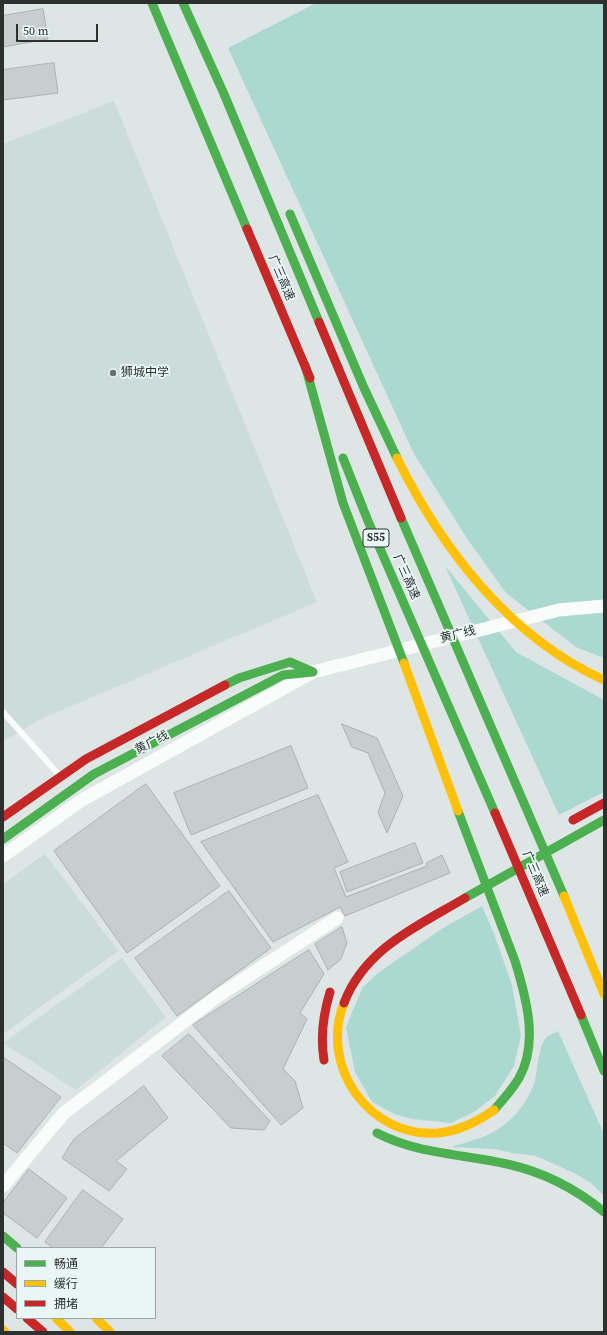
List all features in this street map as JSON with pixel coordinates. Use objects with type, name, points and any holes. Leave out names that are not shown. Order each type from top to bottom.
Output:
[{"type":"main road","name":"广三高速","points":[[152,3],[334,436]]},
{"type":"main road","name":"广三高速","points":[[183,3],[224,94],[396,508],[550,862],[604,994]]},
{"type":"main road","points":[[224,94],[263,163]]},
{"type":"main road","points":[[286,204],[374,413],[403,471],[433,522],[459,560],[485,591],[508,614],[533,637],[564,660],[604,680]]},
{"type":"main road","points":[[305,365],[343,503],[387,618],[506,937],[521,982],[528,1012],[528,1035],[524,1064],[519,1077],[507,1097],[492,1112],[459,1129],[439,1133],[402,1129],[386,1121],[368,1109],[353,1092],[344,1075],[338,1056],[336,1034],[339,1014],[346,994],[358,974],[373,957],[393,940],[469,896],[595,824],[604,820]]},
{"type":"main road","name":"广三高速","points":[[340,450],[368,521],[524,879],[604,1071]]},
{"type":"main road","name":"黄广线","points":[[3,839],[66,783],[86,759],[239,678],[290,662],[313,672]]},
{"type":"main road","name":"黄广线","points":[[3,817],[66,783],[94,774],[283,675],[313,672]]},
{"type":"main road","points":[[563,826],[604,803]]},
{"type":"main road","points":[[503,860],[550,833]]},
{"type":"main road","points":[[476,875],[489,867]]},
{"type":"main road","points":[[326,1069],[322,1048],[321,1030],[330,992],[336,982]]},
{"type":"main road","points":[[367,1126],[395,1142],[420,1149],[507,1164],[531,1170],[553,1178],[572,1188],[604,1212]]},
{"type":"main road","points":[[3,1236],[16,1247]]},
{"type":"main road","points":[[3,1272],[16,1283]]},
{"type":"main road","points":[[3,1297],[16,1308]]},
{"type":"main road","points":[[28,1319],[43,1332]]},
{"type":"main road","points":[[97,1319],[110,1332]]},
{"type":"main road","points":[[59,1321],[70,1332]]},
{"type":"street","name":"黄广线","points":[[313,672],[559,610],[604,606]]},
{"type":"street","points":[[3,856],[82,800],[313,672]]},
{"type":"street","points":[[3,1186],[64,1113],[218,996],[337,918]]},
{"type":"lane","points":[[3,712],[82,800]]},
{"type":"shaded area","name":"狮城中学","points":[[114,101],[317,602],[43,718],[3,741],[3,144]]},
{"type":"shaded area","points":[[45,854],[118,951],[3,1034],[3,884]]},
{"type":"shaded area","points":[[122,958],[166,1017],[76,1090],[3,1043]]},
{"type":"green space","points":[[316,3],[604,3],[604,658],[576,647],[506,593],[468,540],[414,454],[228,48]]},
{"type":"green space","points":[[445,566],[516,652],[604,700],[604,792],[559,815]]},
{"type":"green space","points":[[482,906],[494,934],[512,985],[521,1036],[514,1066],[495,1096],[474,1112],[451,1123],[412,1119],[394,1114],[372,1102],[355,1072],[346,1028],[352,1012],[363,987],[378,973],[443,928]]},
{"type":"green space","points":[[558,1031],[604,1134],[604,1196],[591,1183],[574,1173],[536,1156],[494,1149],[452,1147],[489,1134],[503,1126],[518,1112],[525,1102],[535,1081],[543,1043],[547,1037]]},
{"type":"building","points":[[43,9],[48,39],[3,47],[3,16]]},
{"type":"building","points":[[54,63],[58,93],[3,100],[3,70]]},
{"type":"building","points":[[342,724],[377,738],[403,796],[387,833],[378,812],[385,793],[368,753],[352,747]]},
{"type":"building","points":[[291,746],[308,788],[191,835],[174,793]]},
{"type":"building","points":[[146,784],[220,886],[127,953],[54,851]]},
{"type":"building","points":[[318,795],[348,862],[334,868],[346,897],[427,866],[426,863],[442,855],[450,873],[345,916],[340,907],[273,942],[201,842]]},
{"type":"building","points":[[415,843],[423,863],[347,892],[340,872]]},
{"type":"building","points":[[229,891],[271,948],[177,1016],[135,958]]},
{"type":"building","points":[[342,927],[347,943],[341,959],[328,970],[315,944]]},
{"type":"building","points":[[309,950],[324,974],[300,1013],[307,1019],[283,1069],[295,1081],[303,1108],[281,1125],[193,1025]]},
{"type":"building","points":[[189,1034],[270,1121],[264,1130],[231,1128],[162,1056]]},
{"type":"building","points":[[3,1057],[61,1097],[17,1153],[3,1143]]},
{"type":"building","points":[[144,1086],[168,1118],[116,1161],[127,1169],[109,1191],[62,1158],[74,1139]]},
{"type":"building","points":[[29,1169],[67,1198],[37,1238],[3,1213],[3,1203]]},
{"type":"building","points":[[83,1190],[123,1219],[102,1247],[52,1247],[45,1242]]},
{"type":"traffic: fast","points":[[152,3],[247,229]]},
{"type":"traffic: fast","points":[[183,3],[224,94],[319,322]]},
{"type":"traffic: fast","points":[[290,214],[364,388],[397,458]]},
{"type":"traffic: fast","points":[[305,365],[343,503],[404,663]]},
{"type":"traffic: fast","points":[[343,458],[368,521],[495,813]]},
{"type":"traffic: fast","points":[[401,518],[564,896]]},
{"type":"traffic: fast","points":[[3,839],[94,774],[283,675],[313,672],[290,662],[239,678],[225,685]]},
{"type":"traffic: fast","points":[[458,811],[515,961],[529,1020],[528,1050],[525,1064],[513,1087],[494,1110]]},
{"type":"traffic: fast","points":[[465,898],[604,820]]},
{"type":"traffic: fast","points":[[581,1015],[604,1071]]},
{"type":"traffic: fast","points":[[377,1133],[408,1145],[440,1153],[507,1164],[546,1176],[570,1188],[604,1212]]},
{"type":"traffic: fast","points":[[3,1236],[16,1247]]},
{"type":"traffic: slow","points":[[397,458],[435,525],[457,557],[482,587],[509,615],[538,640],[570,662],[604,680]]},
{"type":"traffic: slow","points":[[404,663],[458,811]]},
{"type":"traffic: slow","points":[[564,896],[604,994]]},
{"type":"traffic: slow","points":[[344,1003],[338,1027],[338,1051],[345,1073],[356,1094],[371,1111],[391,1124],[413,1131],[438,1133],[468,1125],[494,1110]]},
{"type":"traffic: slow","points":[[57,1319],[70,1332]]},
{"type":"traffic: slow","points":[[97,1319],[110,1332]]},
{"type":"traffic: jam","points":[[247,229],[310,378]]},
{"type":"traffic: jam","points":[[319,322],[401,518]]},
{"type":"traffic: jam","points":[[3,817],[86,759],[225,685]]},
{"type":"traffic: jam","points":[[573,820],[604,803]]},
{"type":"traffic: jam","points":[[495,813],[581,1015]]},
{"type":"traffic: jam","points":[[344,1003],[353,984],[365,967],[379,953],[412,929],[465,898]]},
{"type":"traffic: jam","points":[[324,1060],[322,1042],[323,1026],[330,992]]},
{"type":"traffic: jam","points":[[3,1272],[16,1283]]},
{"type":"traffic: jam","points":[[3,1297],[16,1308]]},
{"type":"traffic: jam","points":[[28,1319],[43,1332]]},
{"type":"place","name":"狮城中学","points":[[113,373]]}]
